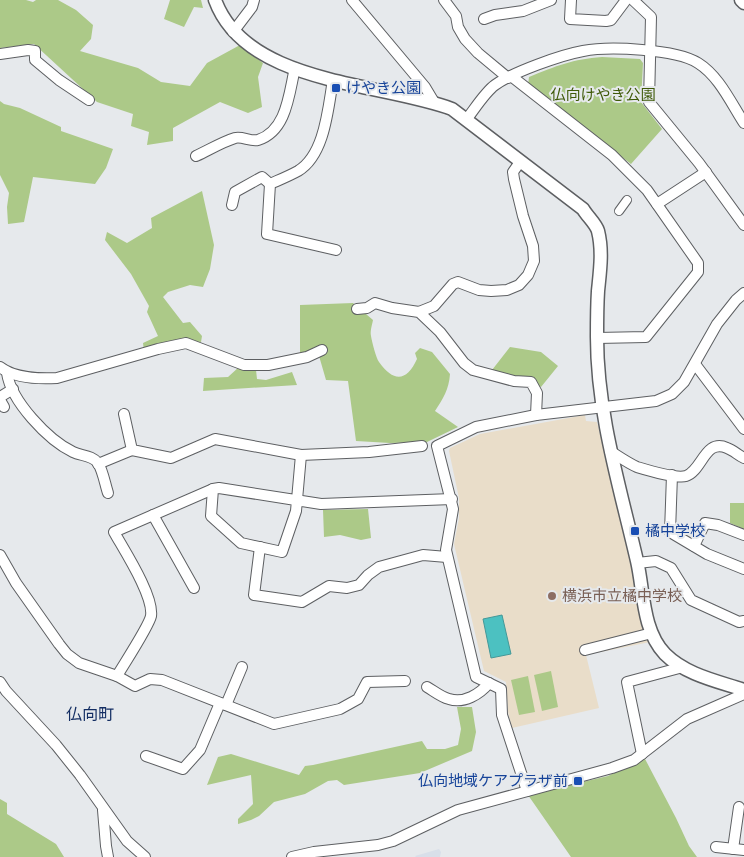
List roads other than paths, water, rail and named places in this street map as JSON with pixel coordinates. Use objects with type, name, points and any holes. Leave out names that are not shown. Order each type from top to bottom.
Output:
[{"type":"street","points":[[215,0],[222,16],[233,32],[259,52],[308,73],[434,102],[452,109],[583,209],[597,229],[602,257],[597,338],[602,408],[610,452],[652,633],[666,654],[683,667],[695,674],[744,690]]},
{"type":"street","points":[[233,32],[252,7],[254,0]]},
{"type":"street","points":[[352,0],[424,87],[434,102]]},
{"type":"street","points":[[444,0],[456,16],[458,27],[465,39],[478,53],[612,155],[642,190],[657,204],[698,263],[698,272],[646,338],[597,338]]},
{"type":"street","points":[[484,19],[495,15],[523,11],[551,0]]},
{"type":"street","points":[[571,0],[570,19],[606,21],[611,20],[626,0]]},
{"type":"street","points":[[633,0],[652,17],[649,102],[706,172],[744,225]]},
{"type":"street","points":[[741,0],[744,3]]},
{"type":"street","points":[[466,120],[493,86],[510,77],[556,58],[584,50],[606,49],[666,52],[681,55],[699,63],[717,80],[744,123]]},
{"type":"street","points":[[0,54],[35,50],[35,60],[59,80],[90,100]]},
{"type":"street","points":[[196,156],[237,137],[256,140],[270,133],[281,121],[295,68]]},
{"type":"street","points":[[270,184],[300,170],[317,150],[322,139],[333,80]]},
{"type":"street","points":[[358,308],[367,308],[375,303],[392,308],[420,312],[434,306],[453,284],[458,282],[479,290],[491,291],[507,290],[519,286],[528,276],[534,261],[533,246],[523,216],[513,172],[520,162]]},
{"type":"street","points":[[657,204],[706,172]]},
{"type":"street","points":[[232,205],[234,192],[262,177],[270,184]]},
{"type":"street","points":[[270,184],[267,234],[336,250]]},
{"type":"street","points":[[619,211],[627,200]]},
{"type":"street","points":[[527,791],[502,715],[501,689],[476,677],[447,557],[446,550],[453,509],[437,446],[476,427],[536,415],[656,401],[672,394],[684,382],[717,324],[744,293]]},
{"type":"street","points":[[420,312],[440,332],[464,363],[473,370],[514,381],[531,382],[537,393],[536,415]]},
{"type":"street","points":[[4,370],[45,379],[57,378],[158,349],[186,344],[244,365],[268,365],[307,357],[322,350]]},
{"type":"street","points":[[695,364],[744,429]]},
{"type":"street","points":[[4,370],[13,389],[33,420],[44,432],[73,452],[92,458],[98,464],[108,493]]},
{"type":"street","points":[[1,401],[13,389]]},
{"type":"street","points":[[124,414],[132,450]]},
{"type":"street","points":[[98,464],[132,450],[170,458],[214,439],[301,455],[369,452],[422,446]]},
{"type":"street","points":[[610,452],[635,466],[672,476],[685,477],[695,471],[706,453],[711,449],[726,447],[744,458]]},
{"type":"street","points":[[213,489],[211,516],[241,544],[282,552],[296,511],[301,455]]},
{"type":"street","points":[[672,476],[670,532],[707,554],[744,569]]},
{"type":"street","points":[[117,676],[151,617],[151,604],[114,532],[218,488],[321,504],[452,499]]},
{"type":"street","points":[[153,515],[194,588]]},
{"type":"street","points":[[694,546],[705,523],[718,524],[744,535]]},
{"type":"street","points":[[260,547],[254,595],[302,602],[329,586],[347,588],[359,585],[379,567],[423,555],[447,557]]},
{"type":"street","points":[[0,556],[16,583],[67,654],[79,663],[117,676],[135,686],[150,679],[162,680],[274,724],[340,709],[358,699],[366,682],[405,681]]},
{"type":"street","points":[[637,562],[656,561],[671,568],[691,600],[739,622],[744,621]]},
{"type":"street","points":[[586,650],[652,633]]},
{"type":"street","points":[[146,756],[182,769],[200,750],[242,667]]},
{"type":"street","points":[[642,754],[627,682],[683,667]]},
{"type":"street","points":[[0,682],[74,768],[127,841],[145,857]]},
{"type":"street","points":[[427,687],[449,699],[462,699],[472,697],[483,690],[489,683]]},
{"type":"street","points":[[292,857],[314,852],[378,845],[393,841],[458,810],[612,768],[634,760],[687,719],[744,694]]},
{"type":"street","points":[[733,849],[739,807]]},
{"type":"street","points":[[103,810],[108,857]]},
{"type":"street","points":[[716,847],[744,850]]},
{"type":"water","points":[[502,615],[511,654],[491,658],[483,619]]},
{"type":"place","name":"けやき公園","points":[[336,88]]},
{"type":"place","name":"橘中学校","points":[[635,531]]},
{"type":"place","name":"横浜市立橘中学校","points":[[552,596]]},
{"type":"place","name":"仏向地域ケアプラザ前","points":[[578,781]]},
{"type":"district","name":"仏向町","points":[[90,714]]},
{"type":"park label","name":"仏向けやき公園","points":[[603,95]]}]
